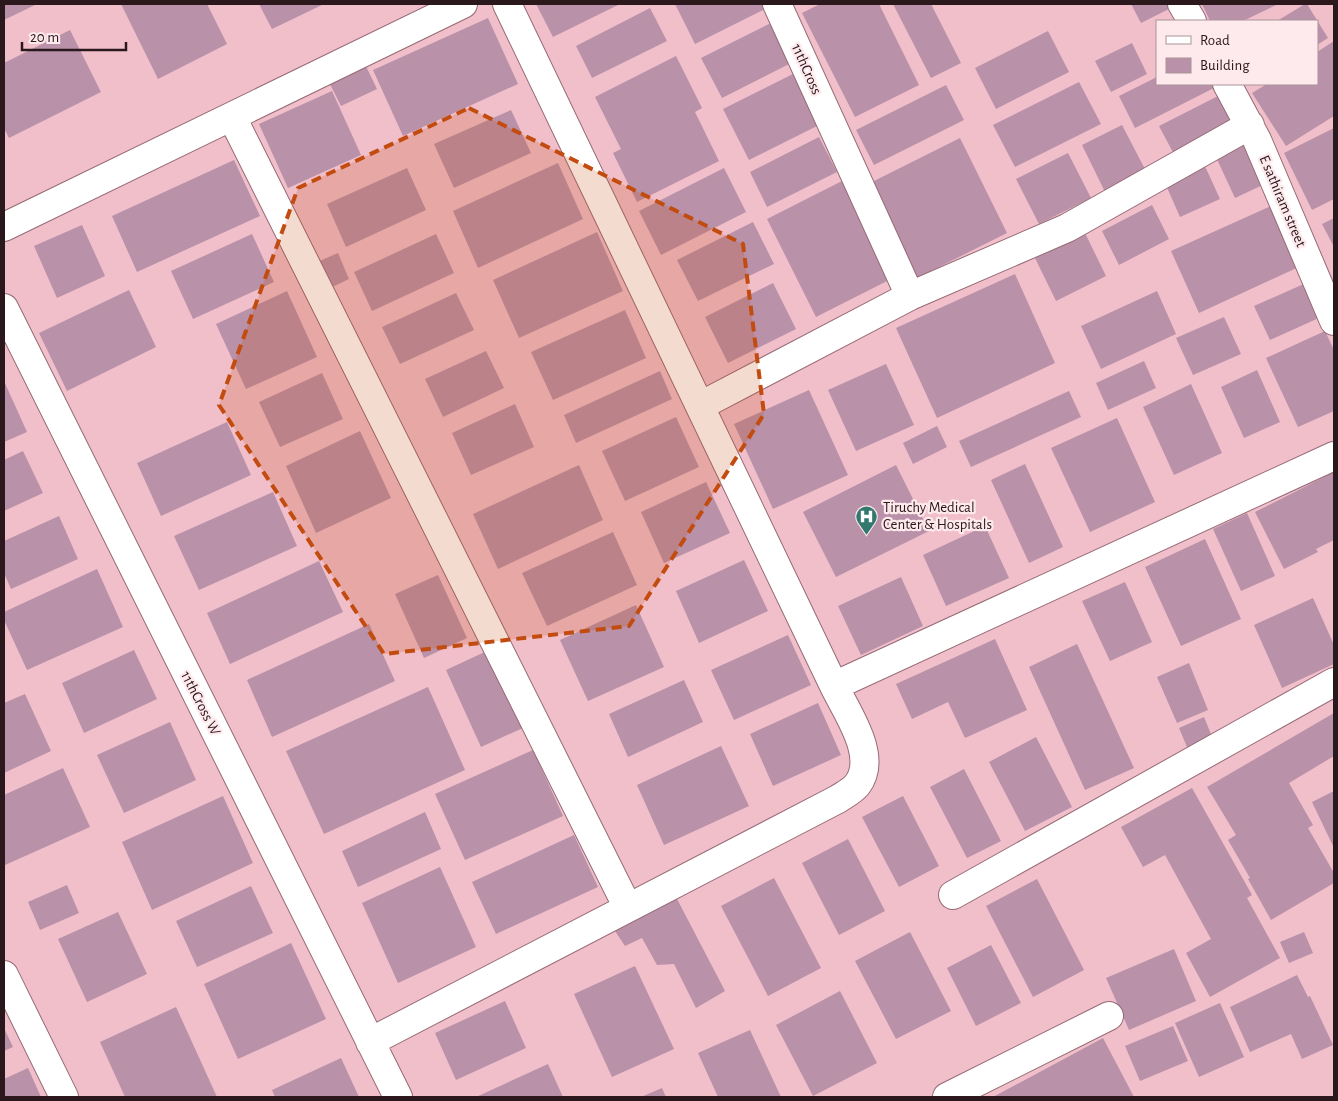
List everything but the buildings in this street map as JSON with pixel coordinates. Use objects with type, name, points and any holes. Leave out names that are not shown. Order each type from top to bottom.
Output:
[{"type":"street","points":[[4,227],[463,4]]},
{"type":"street","points":[[370,1042],[838,799],[856,786],[863,773],[866,758],[861,740],[507,4]]},
{"type":"street","points":[[1182,4],[1191,20]]},
{"type":"street","name":"11thCross","points":[[786,7],[836,135],[910,296]]},
{"type":"street","name":"E sathiram street","points":[[1228,85],[1250,126],[1334,321]]},
{"type":"street","points":[[232,116],[628,908]]},
{"type":"street","points":[[700,406],[910,296],[1067,228],[1250,126]]},
{"type":"street","name":"11thCross W","points":[[4,308],[398,1097]]},
{"type":"street","points":[[834,686],[1334,456]]},
{"type":"street","points":[[952,895],[1334,682]]},
{"type":"street","points":[[4,975],[64,1097]]},
{"type":"street","points":[[947,1097],[1109,1016]]},
{"type":"highlighted area","points":[[469,108],[743,244],[764,414],[629,626],[384,654],[219,405],[298,188]]},
{"type":"place","name":"Tiruchy Medical Center & Hospitals","points":[[867,535]]}]
